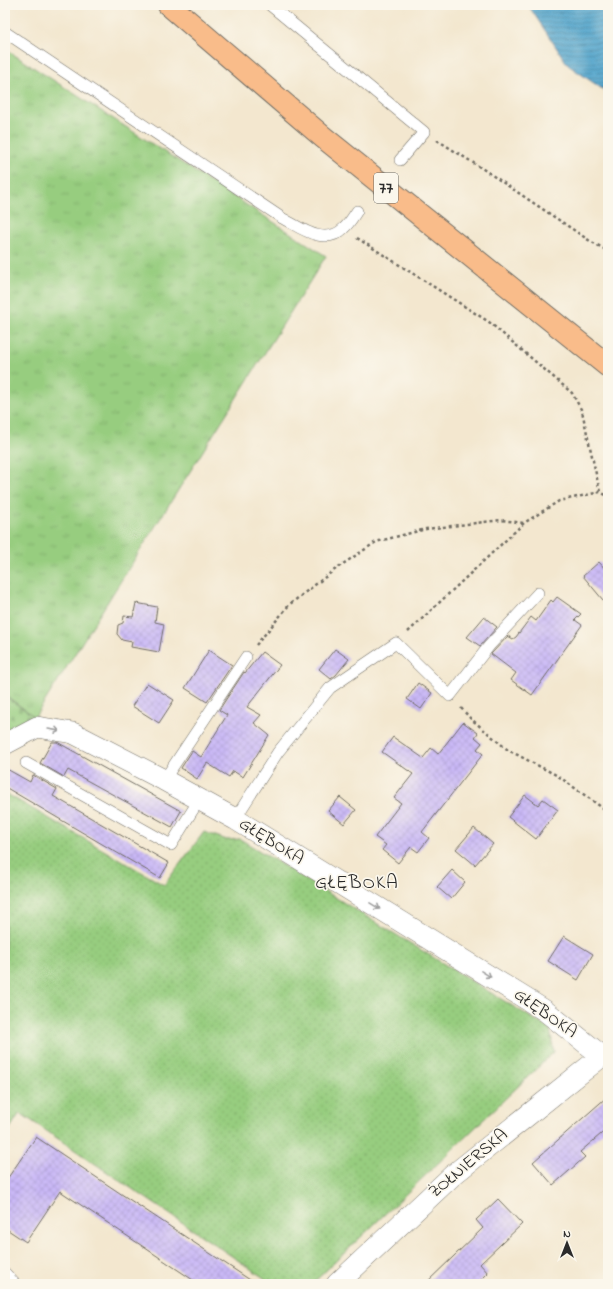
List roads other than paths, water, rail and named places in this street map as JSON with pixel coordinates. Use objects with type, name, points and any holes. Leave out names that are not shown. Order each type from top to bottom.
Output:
[{"type":"main road","name":"77","points":[[169,5],[323,137],[608,366]]},
{"type":"street","name":"GŁĘBOKA","points":[[5,744],[37,727],[73,733],[164,780],[235,819],[544,1010],[605,1055]]},
{"type":"street","name":"ŻOŁNIERSKA","points":[[337,1284],[453,1175],[605,1055]]},
{"type":"lane","points":[[270,5],[424,132],[400,160]]},
{"type":"lane","points":[[5,32],[282,218],[309,232],[321,237],[333,236],[344,228],[357,211]]},
{"type":"lane","points":[[235,819],[278,752],[330,688],[396,643],[450,696],[489,646],[538,593]]},
{"type":"lane","points":[[164,780],[246,657]]},
{"type":"lane","points":[[26,763],[171,845],[199,800]]},
{"type":"lane","points":[[5,1273],[15,1284]]},
{"type":"water","points":[[528,5],[608,5],[608,93],[568,65]]},
{"type":"district","name":"GŁĘBOKA","points":[[357,883]]}]
